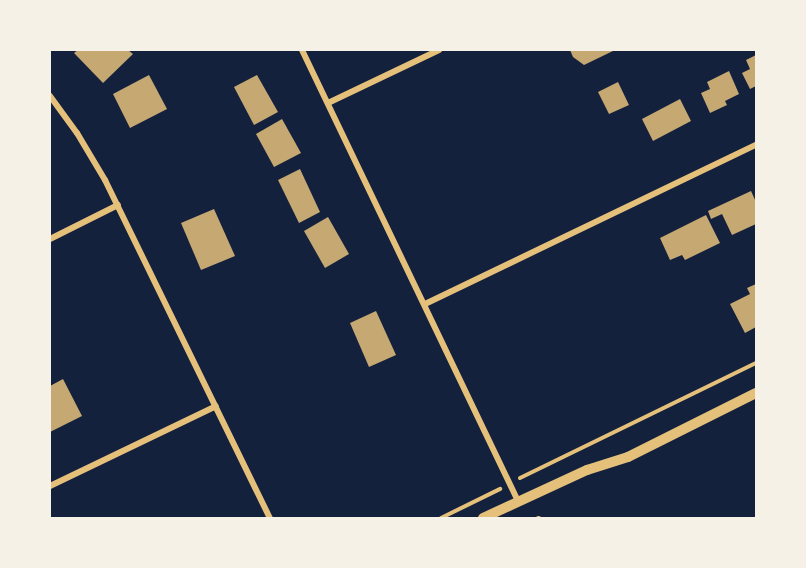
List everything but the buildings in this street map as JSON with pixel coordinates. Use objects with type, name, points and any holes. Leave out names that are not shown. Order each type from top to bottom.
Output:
[{"type":"street","points":[[302,50],[518,501]]},
{"type":"street","points":[[328,103],[439,50]]},
{"type":"street","points":[[50,96],[77,133],[118,205],[270,519]]},
{"type":"street","points":[[425,304],[756,145]]},
{"type":"street","points":[[50,239],[118,205]]},
{"type":"street","points":[[483,519],[587,470],[628,457],[756,393]]},
{"type":"street","points":[[50,486],[216,406]]},
{"type":"path","points":[[530,472],[756,363]]},
{"type":"path","points":[[441,519],[486,496]]}]
